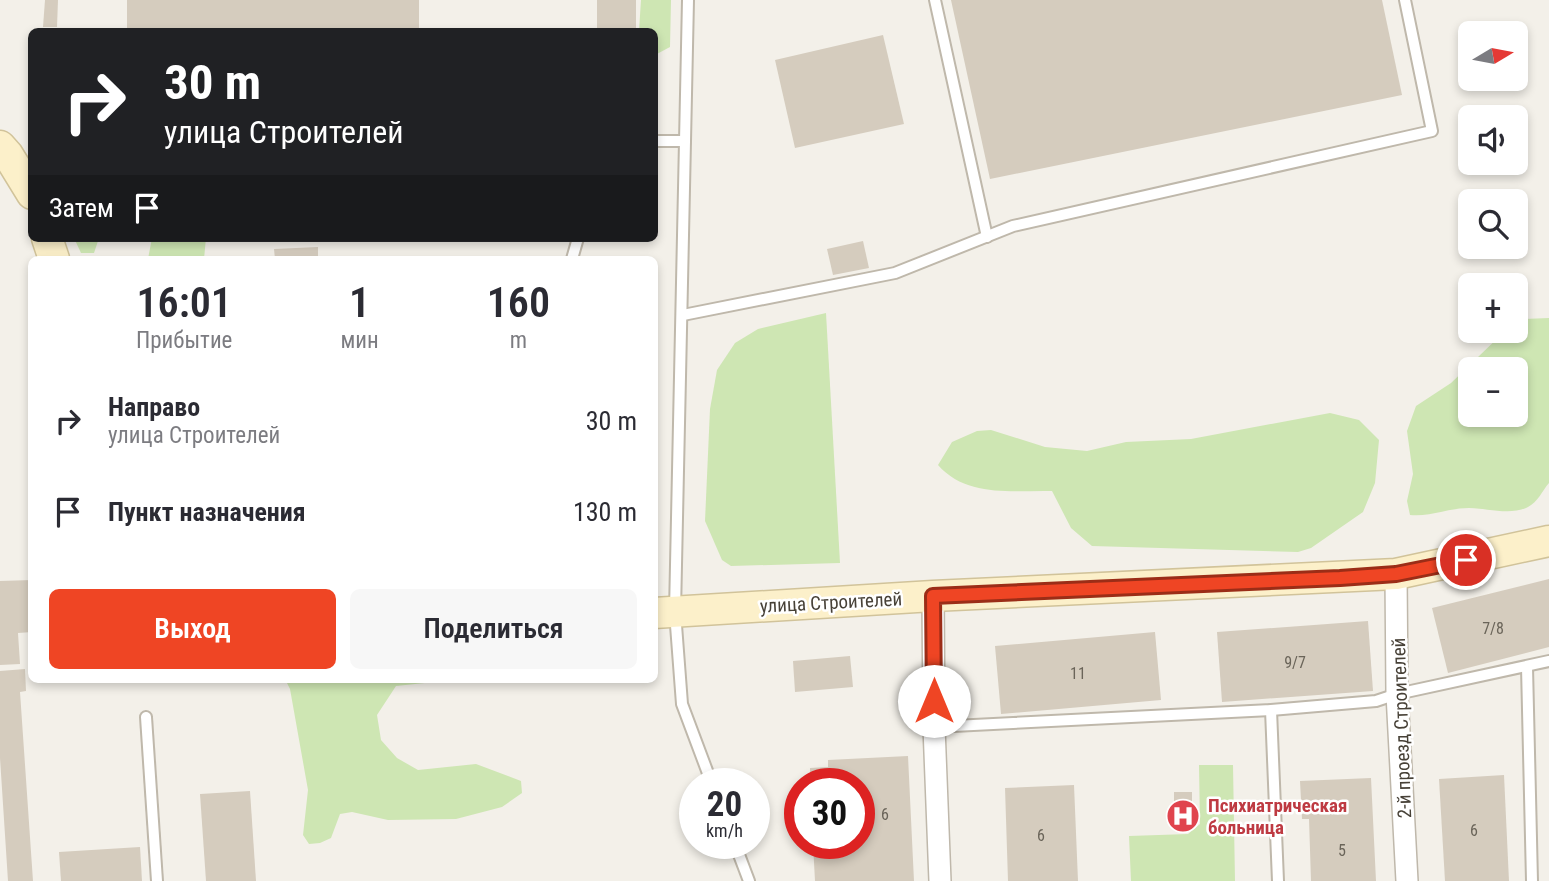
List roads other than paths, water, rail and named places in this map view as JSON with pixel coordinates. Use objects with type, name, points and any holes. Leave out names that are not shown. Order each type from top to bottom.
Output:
[{"type":"main road","points":[[0,146],[28,188]]},
{"type":"main road","name":"улица Строителей","points":[[665,612],[1396,574],[1549,541]]},
{"type":"street","name":"2-й проезд Строителей","points":[[1396,574],[1397,694],[1408,881]]},
{"type":"street","points":[[933,596],[934,727],[940,881]]},
{"type":"lane","points":[[688,0],[683,315],[665,612],[682,704],[706,768]]},
{"type":"lane","points":[[935,0],[987,237]]},
{"type":"lane","points":[[683,315],[895,273],[1013,226],[1433,131],[1405,0]]},
{"type":"lane","points":[[658,141],[685,141]]},
{"type":"lane","points":[[934,727],[1271,710],[1376,701],[1549,661]]},
{"type":"lane","points":[[1527,667],[1532,881]]},
{"type":"lane","points":[[1271,710],[1278,881]]},
{"type":"lane","points":[[146,717],[157,881]]},
{"type":"lane","points":[[741,859],[749,881]]},
{"type":"place","name":"Психиатрическая больница","points":[[1183,816]]}]
